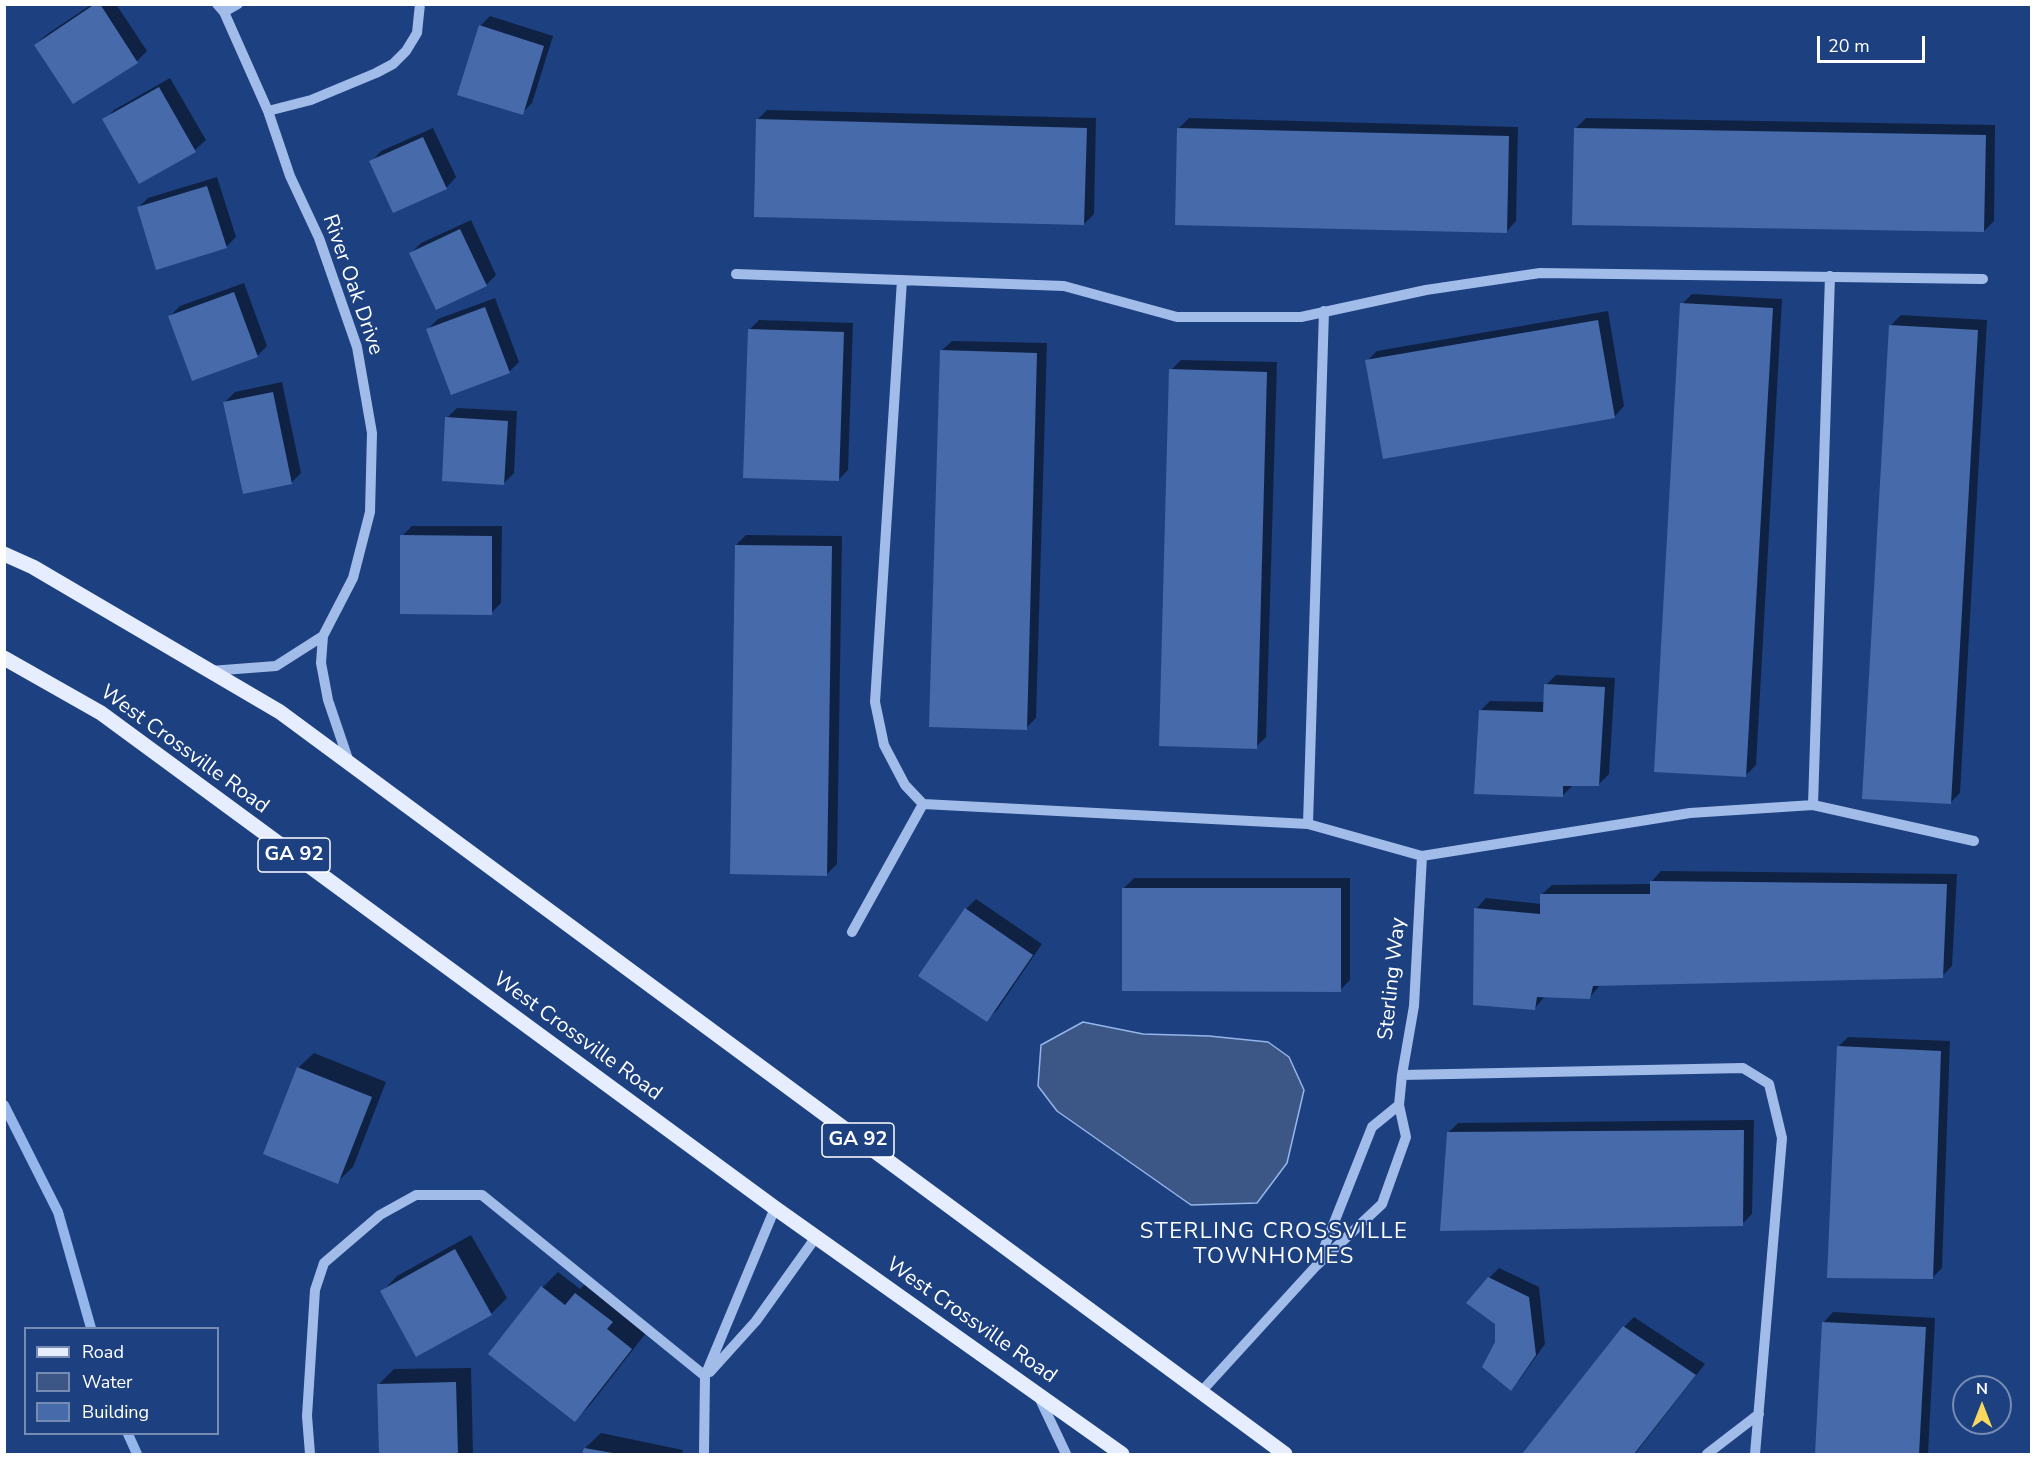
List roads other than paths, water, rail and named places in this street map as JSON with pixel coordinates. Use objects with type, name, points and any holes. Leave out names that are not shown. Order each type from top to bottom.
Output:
[{"type":"main road","name":"GA 92","points":[[4,554],[33,567],[280,712],[1285,1455]]},
{"type":"main road","name":"West Crossville Road","points":[[4,658],[101,713],[775,1208],[1122,1455]]},
{"type":"street","points":[[220,8],[237,4]]},
{"type":"street","points":[[268,111],[311,100],[393,64],[406,51],[417,33],[420,4]]},
{"type":"street","name":"River Oak Drive","points":[[220,8],[268,111],[290,176],[319,238],[357,347],[372,434],[370,512],[353,578],[323,636],[321,663],[328,700],[349,763]]},
{"type":"street","points":[[736,274],[1064,286],[1177,317],[1301,317],[1426,290],[1540,273],[1983,279]]},
{"type":"street","points":[[1813,805],[1830,276]]},
{"type":"street","points":[[902,280],[875,702],[884,745],[905,785],[923,804],[1308,824],[1422,856],[1690,813],[1813,805],[1974,842]]},
{"type":"street","points":[[1308,824],[1324,311]]},
{"type":"street","points":[[210,671],[276,666],[323,636]]},
{"type":"street","points":[[852,932],[923,804]]},
{"type":"street","name":"Sterling Way","points":[[1200,1392],[1316,1266],[1382,1204],[1407,1137],[1399,1105],[1401,1075],[1414,1006],[1422,856]]},
{"type":"street","points":[[1401,1075],[1743,1068],[1768,1084],[1782,1138],[1755,1455]]},
{"type":"street","name":"Sterling Way","points":[[1316,1266],[1372,1127],[1399,1105]]},
{"type":"street","points":[[310,1455],[307,1416],[315,1290],[324,1263],[380,1215],[416,1195],[482,1195],[705,1376]]},
{"type":"street","points":[[704,1455],[705,1376],[775,1208]]},
{"type":"street","points":[[705,1376],[756,1321],[816,1237]]},
{"type":"street","points":[[1038,1394],[1066,1455]]},
{"type":"street","points":[[1707,1455],[1759,1414]]},
{"type":"water","points":[[1083,1022],[1143,1034],[1209,1036],[1268,1042],[1289,1057],[1304,1090],[1287,1163],[1257,1203],[1191,1205],[1057,1111],[1038,1086],[1041,1045]]},
{"type":"waterway","points":[[4,1105],[58,1212],[91,1327]]},
{"type":"waterway","points":[[128,1435],[137,1454]]},
{"type":"district","name":"STERLING CROSSVILLE TOWNHOMES","points":[[1274,1246]]}]
